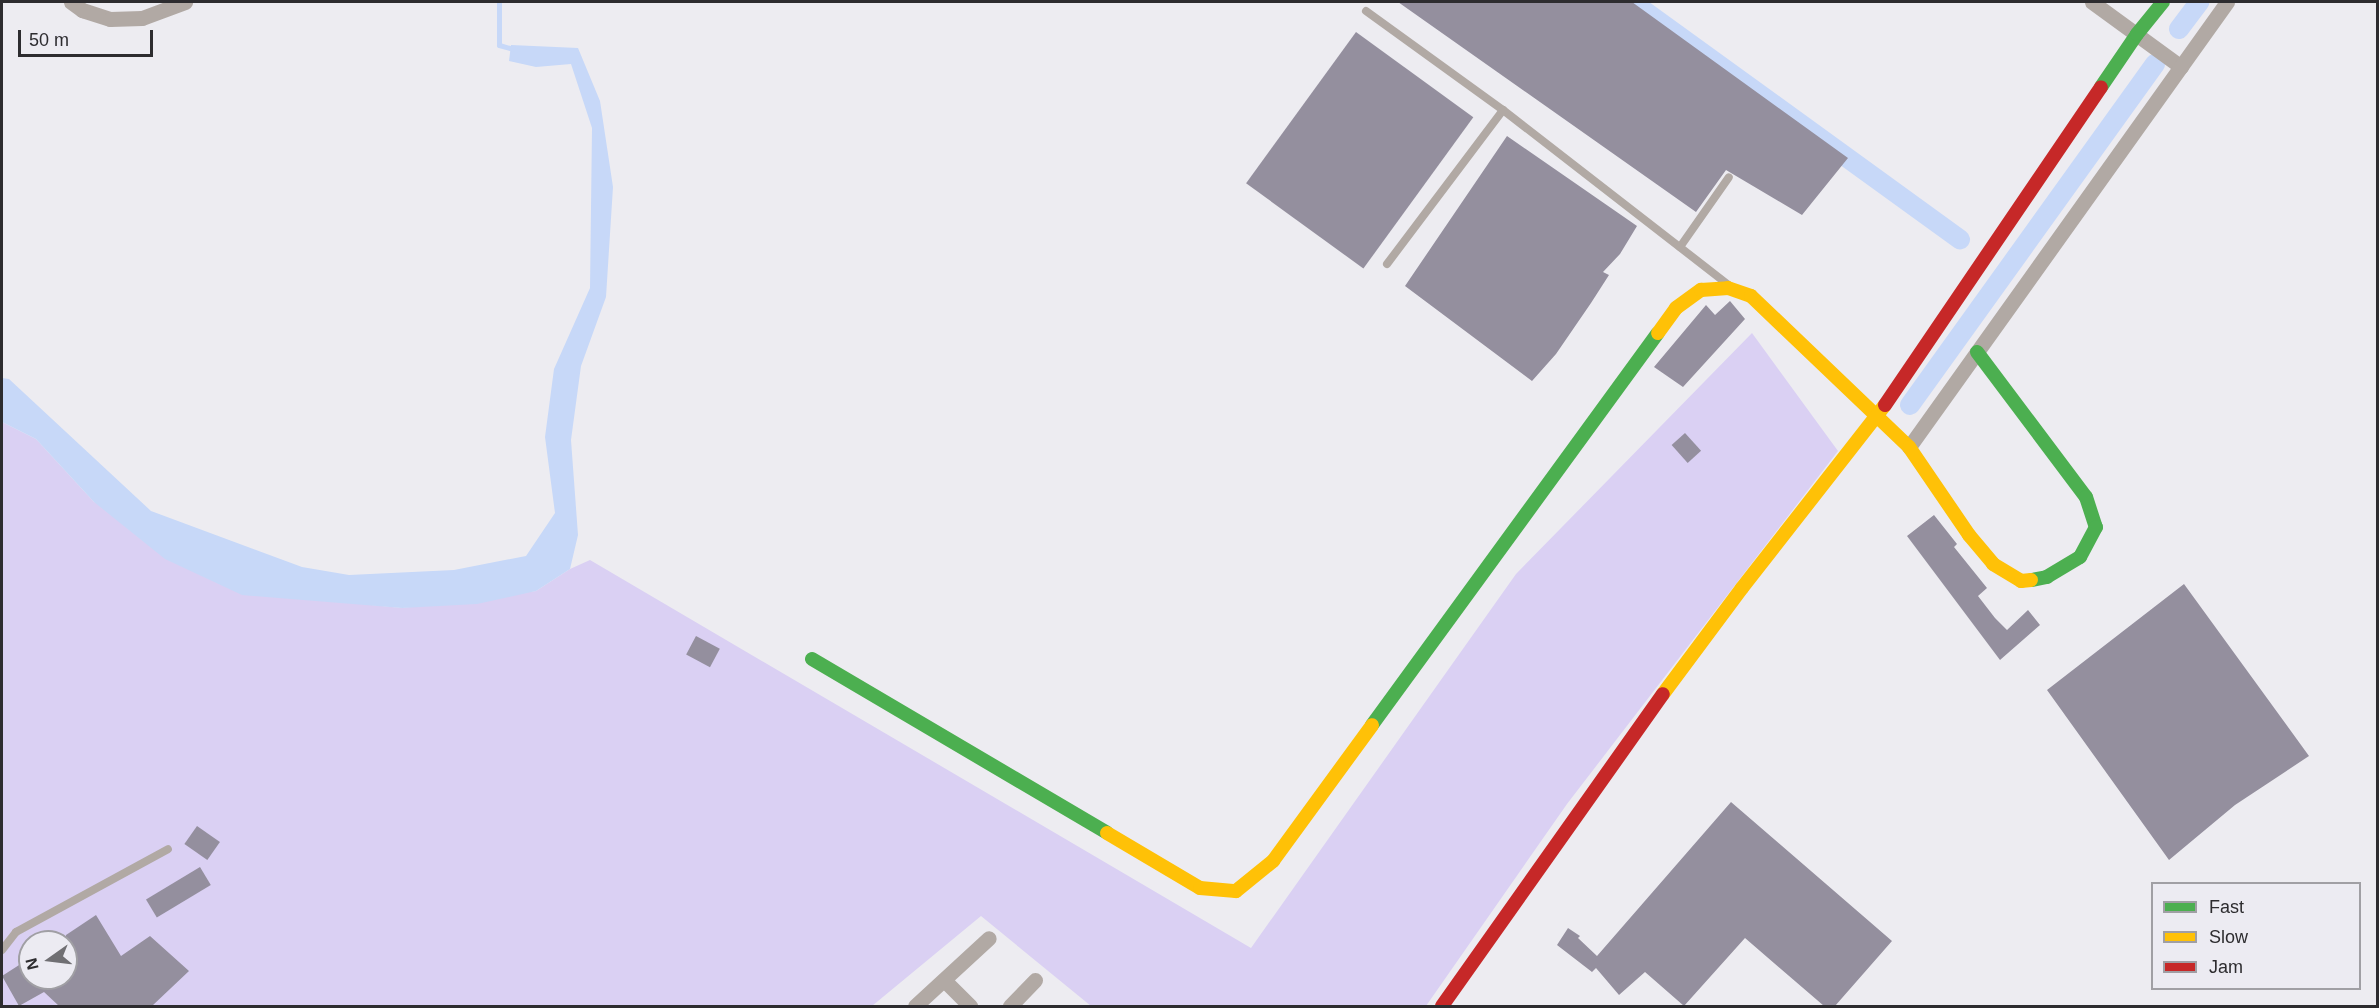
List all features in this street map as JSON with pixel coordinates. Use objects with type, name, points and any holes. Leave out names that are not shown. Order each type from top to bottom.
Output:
[{"type":"street","points":[[71,2],[82,10],[110,19],[142,18],[185,2]]},
{"type":"street","points":[[2092,2],[2181,67]]},
{"type":"street","points":[[1442,1006],[1642,724],[1742,588],[1877,416],[2137,34],[2163,2]]},
{"type":"street","points":[[1908,447],[2227,2]]},
{"type":"street","points":[[812,659],[1200,888],[1236,891],[1273,861],[1676,308],[1701,290],[1728,288],[1751,296],[1908,447],[1969,535],[1994,564],[2021,581],[2047,577],[2080,557],[2096,527],[2086,497],[1977,352]]},
{"type":"street","points":[[915,1006],[990,938]]},
{"type":"street","points":[[944,980],[970,1006]]},
{"type":"street","points":[[1010,1006],[1035,980]]},
{"type":"lane","points":[[1366,11],[1503,110],[1738,291]]},
{"type":"lane","points":[[1387,264],[1503,110]]},
{"type":"lane","points":[[1680,247],[1729,177]]},
{"type":"lane","points":[[2,950],[16,932],[168,849]]},
{"type":"shaded area","points":[[1752,333],[1838,451],[1567,804],[1426,1006],[1091,1006],[981,916],[872,1006],[5,1006],[2,1004],[2,422],[36,439],[94,502],[331,601],[402,608],[536,591],[570,569],[590,560],[1251,948],[1516,574]]},
{"type":"water","points":[[511,45],[578,48],[600,101],[613,187],[606,297],[581,366],[571,440],[578,535],[570,569],[536,591],[477,604],[402,608],[242,595],[165,559],[94,502],[36,439],[2,422],[2,378],[9,379],[151,511],[302,567],[349,575],[454,570],[526,556],[555,513],[545,437],[554,369],[590,288],[592,128],[571,64],[536,67],[509,61]]},
{"type":"building","points":[[1398,2],[1632,2],[1848,158],[1802,215],[1726,170],[1696,212]]},
{"type":"building","points":[[1356,32],[1473,117],[1363,269],[1246,183]]},
{"type":"building","points":[[1507,136],[1637,226],[1620,254],[1603,272],[1609,275],[1591,303],[1556,354],[1532,381],[1405,286]]},
{"type":"building","points":[[1730,301],[1745,319],[1683,387],[1654,367],[1706,305],[1715,315]]},
{"type":"building","points":[[1685,433],[1701,451],[1688,463],[1672,445]]},
{"type":"building","points":[[1934,515],[1957,544],[1954,547],[1987,588],[1978,596],[1995,618],[2007,630],[2028,610],[2040,625],[2000,660],[1907,536]]},
{"type":"building","points":[[2184,584],[2309,756],[2235,805],[2169,860],[2047,690]]},
{"type":"building","points":[[696,636],[720,649],[710,667],[686,655]]},
{"type":"building","points":[[1731,802],[1892,941],[1835,1006],[1824,1006],[1745,938],[1684,1006],[1645,972],[1619,995],[1596,968],[1592,972],[1557,945],[1568,928],[1580,936],[1578,938],[1597,956]]},
{"type":"building","points":[[197,826],[220,842],[207,860],[184,844]]},
{"type":"building","points":[[200,867],[211,885],[157,917],[146,899]]},
{"type":"building","points":[[96,915],[121,956],[150,936],[189,971],[152,1006],[59,1006],[44,992],[19,1006],[2,976],[18,966],[18,990],[78,990],[78,930],[74,930]]},
{"type":"waterway","points":[[499,2],[499,45],[516,50]]},
{"type":"waterway","points":[[1632,2],[1960,239]]},
{"type":"waterway","points":[[2179,29],[2199,2]]},
{"type":"waterway","points":[[1910,405],[2155,64]]},
{"type":"traffic: fast","points":[[2101,87],[2137,34],[2163,2]]},
{"type":"traffic: fast","points":[[1372,725],[1658,333]]},
{"type":"traffic: fast","points":[[1977,352],[2086,497],[2096,527],[2080,557],[2047,577],[2031,580]]},
{"type":"traffic: fast","points":[[812,659],[1107,833]]},
{"type":"traffic: slow","points":[[1658,333],[1676,308],[1701,290],[1728,288],[1751,296],[1909,447],[1969,535],[1993,564],[2021,581],[2031,580]]},
{"type":"traffic: slow","points":[[1663,694],[1742,588],[1885,405]]},
{"type":"traffic: slow","points":[[1107,833],[1200,888],[1236,891],[1273,861],[1372,725]]},
{"type":"traffic: jam","points":[[1885,405],[2101,87]]},
{"type":"traffic: jam","points":[[1442,1006],[1663,694]]}]
